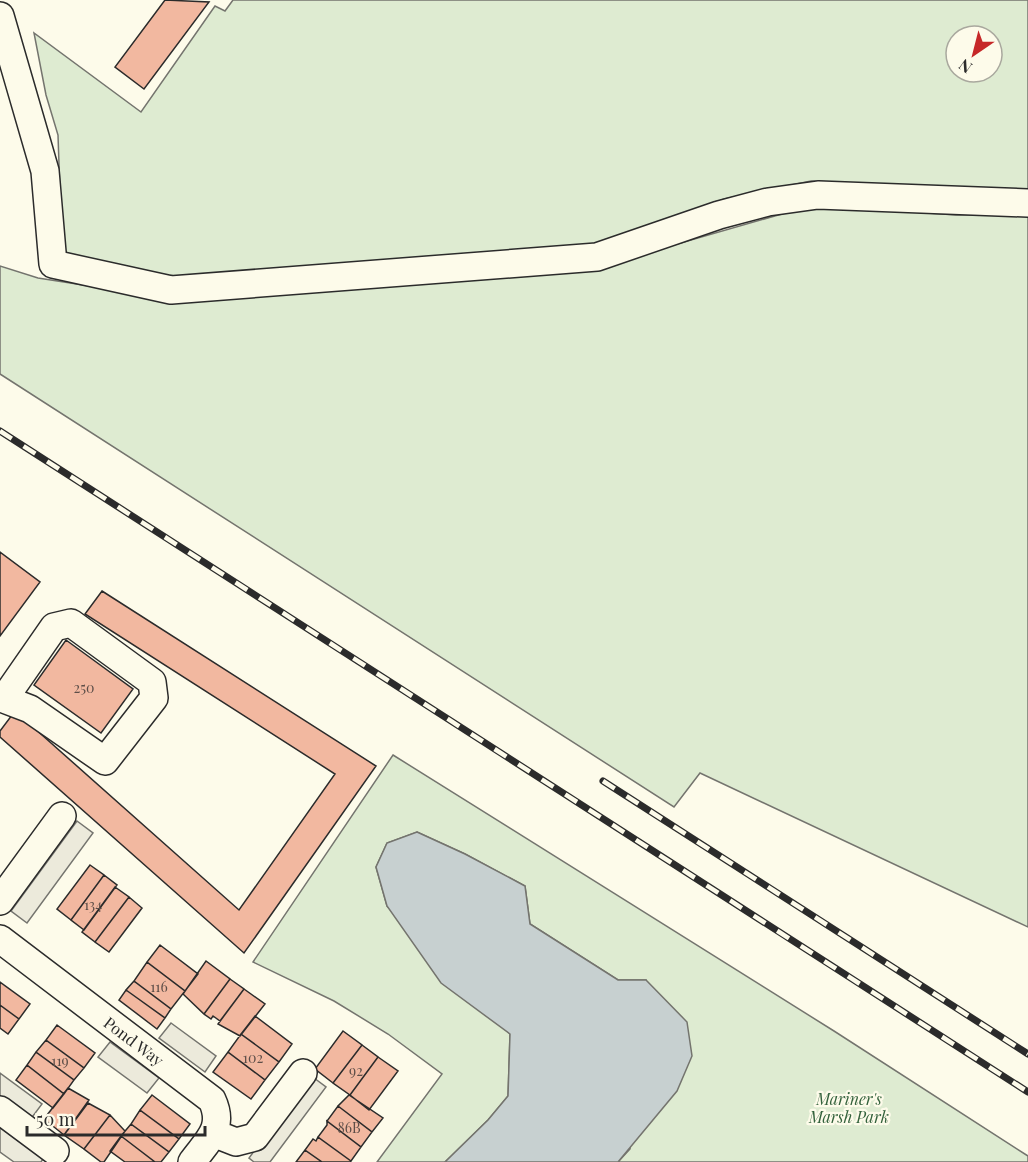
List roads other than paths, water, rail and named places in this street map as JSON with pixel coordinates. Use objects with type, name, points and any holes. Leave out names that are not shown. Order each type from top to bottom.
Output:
[{"type":"street","points":[[12,0],[0,16],[45,171],[53,264],[171,290],[597,257],[719,215],[768,202],[818,195],[1028,203]]},
{"type":"street","points":[[71,623],[152,682],[154,699],[105,761],[30,709],[2,698],[54,627],[71,623]]},
{"type":"street","points":[[0,901],[62,816]]},
{"type":"street","name":"Pond Way","points":[[0,939],[212,1100],[218,1113],[218,1125],[213,1133]]},
{"type":"street","points":[[192,1162],[213,1133],[236,1142],[255,1137],[303,1073]]},
{"type":"street","points":[[0,1110],[55,1151]]},
{"type":"railway","points":[[0,431],[1028,1092]]},
{"type":"railway","points":[[603,781],[1028,1054]]},
{"type":"park label","name":"Mariner's Marsh Park","points":[[849,1107]]}]
